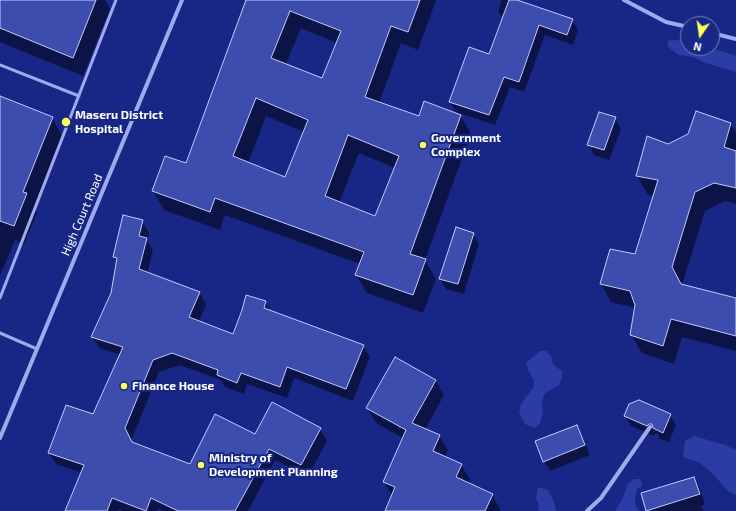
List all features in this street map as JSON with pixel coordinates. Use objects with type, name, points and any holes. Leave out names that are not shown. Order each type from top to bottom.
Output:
[{"type":"street","name":"High Court Road","points":[[0,438],[182,0]]},
{"type":"street","points":[[624,0],[666,22],[680,25]]},
{"type":"street","points":[[720,35],[736,39]]},
{"type":"street","points":[[587,511],[601,498],[650,427]]},
{"type":"lane","points":[[0,298],[116,0]]},
{"type":"lane","points":[[0,65],[79,96]]},
{"type":"lane","points":[[0,333],[37,349]]},
{"type":"shaded area","points":[[680,40],[680,55],[668,47],[668,41]]},
{"type":"shaded area","points":[[720,51],[736,56],[736,72],[703,62],[693,57],[686,56],[720,56]]},
{"type":"shaded area","points":[[540,351],[546,351],[551,356],[553,365],[562,371],[562,378],[559,385],[544,394],[542,403],[543,412],[540,423],[535,428],[525,424],[519,412],[521,404],[533,388],[534,380],[526,363]]},
{"type":"shaded area","points":[[694,436],[725,445],[736,450],[736,495],[729,492],[712,473],[700,463],[683,457],[685,441]]},
{"type":"shaded area","points":[[634,479],[641,479],[642,486],[637,489],[635,497],[635,505],[639,511],[615,511],[622,500],[628,484]]},
{"type":"shaded area","points":[[538,487],[548,490],[554,502],[556,511],[538,511],[539,504],[536,499]]},
{"type":"building","points":[[0,0],[96,0],[73,58],[0,28]]},
{"type":"building","name":"Government Complex","points":[[246,0],[420,0],[408,32],[391,26],[365,97],[419,116],[424,101],[461,115],[410,254],[426,259],[413,295],[355,275],[364,252],[215,198],[210,212],[152,191],[165,156],[186,163]],"holes":[[[290,11],[341,31],[322,78],[271,58]],[[256,98],[308,120],[285,177],[233,156]],[[348,135],[399,156],[375,216],[325,196]]]},
{"type":"building","points":[[509,0],[517,0],[573,19],[567,35],[539,25],[519,82],[504,77],[489,115],[449,102],[469,47],[489,54]]},
{"type":"building","points":[[0,96],[53,117],[23,192],[27,193],[14,226],[0,221]]},
{"type":"building","points":[[696,111],[731,123],[724,147],[736,151],[736,188],[714,183],[695,192],[672,267],[681,284],[736,298],[736,336],[671,319],[663,346],[630,335],[635,305],[630,291],[600,284],[610,249],[635,254],[658,180],[636,176],[647,136],[668,144],[688,134]]},
{"type":"building","points":[[599,112],[616,117],[604,150],[587,145]]},
{"type":"building","points":[[123,215],[143,220],[139,236],[147,238],[139,269],[200,292],[189,317],[233,334],[246,295],[266,301],[264,308],[364,345],[346,389],[287,367],[280,387],[241,373],[237,383],[217,375],[218,370],[172,353],[153,360],[125,428],[132,442],[190,464],[215,414],[255,434],[272,402],[321,428],[301,465],[269,449],[235,511],[178,511],[151,498],[146,511],[112,498],[107,511],[65,511],[84,465],[48,453],[66,405],[93,414],[123,347],[91,337],[111,293],[117,258],[113,257]]},
{"type":"building","points":[[456,227],[474,233],[458,284],[439,279]]},
{"type":"building","points":[[395,357],[436,380],[412,423],[440,435],[433,451],[462,464],[456,477],[493,494],[485,511],[385,511],[395,487],[383,482],[406,430],[366,408]]},
{"type":"building","points":[[639,400],[671,414],[663,433],[653,428],[652,424],[647,426],[624,416],[629,404]]},
{"type":"building","points":[[577,425],[585,445],[543,462],[535,441]]},
{"type":"building","points":[[694,477],[700,494],[646,511],[641,493]]},
{"type":"place","name":"Maseru District Hospital","points":[[66,122]]},
{"type":"place","name":"Government Complex","points":[[423,145]]},
{"type":"place","name":"Finance House","points":[[124,386]]},
{"type":"place","name":"Ministry of Development Planning","points":[[201,465]]}]
